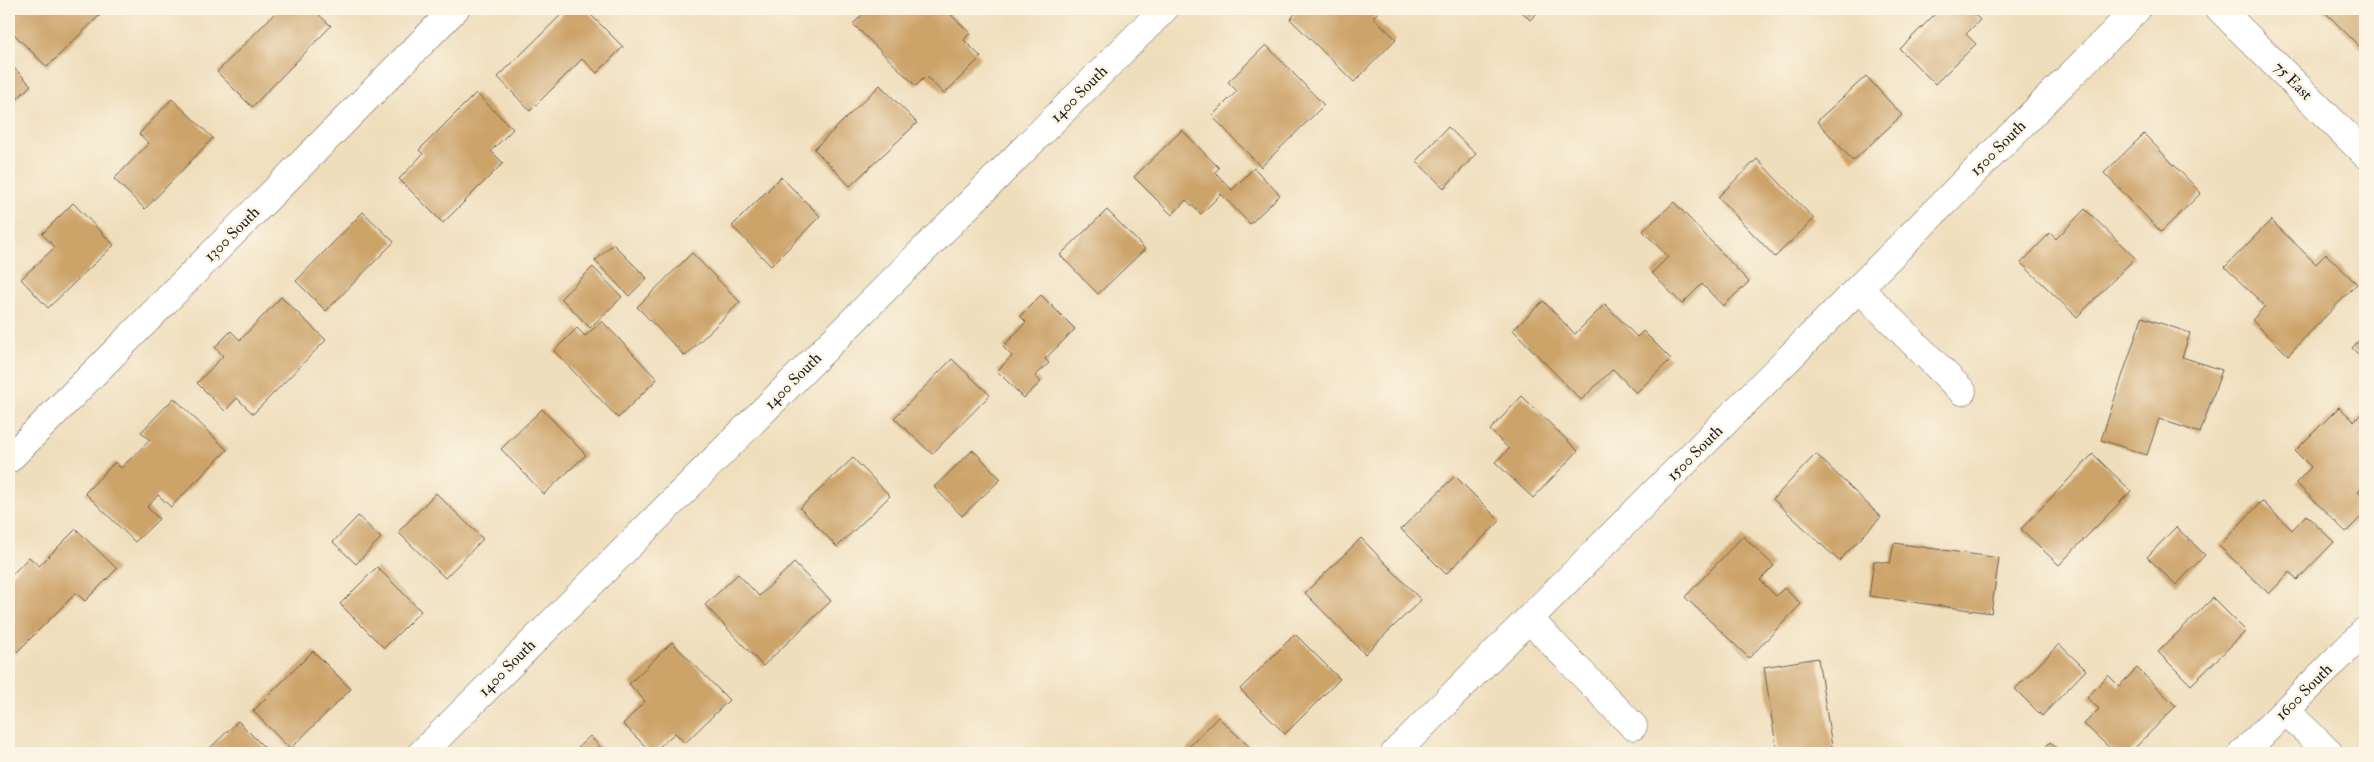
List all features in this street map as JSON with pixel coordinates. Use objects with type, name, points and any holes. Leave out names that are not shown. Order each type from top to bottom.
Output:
[{"type":"street","name":"1300 South","points":[[9,459],[455,9]]},
{"type":"street","name":"1400 South","points":[[422,753],[1164,9]]},
{"type":"street","name":"1500 South","points":[[1395,753],[2137,9]]},
{"type":"street","name":"75 East","points":[[2220,9],[2365,154]]},
{"type":"street","points":[[1859,288],[1962,391]]},
{"type":"street","points":[[1530,619],[1633,726]]},
{"type":"street","name":"1600 South","points":[[2243,753],[2365,631]]},
{"type":"street","points":[[2286,711],[2329,753]]},
{"type":"building","points":[[9,9],[106,9],[47,67],[9,29]]},
{"type":"building","points":[[279,9],[313,9],[331,26],[252,107],[217,72]]},
{"type":"building","points":[[567,9],[585,9],[623,47],[597,73],[582,59],[530,111],[498,77]]},
{"type":"building","points":[[868,9],[945,9],[970,33],[964,40],[981,57],[944,94],[926,76],[916,86],[853,24]]},
{"type":"building","points":[[1300,9],[1382,9],[1373,17],[1396,39],[1354,82],[1290,19]]},
{"type":"building","points":[[1519,9],[1541,9],[1530,20]]},
{"type":"building","points":[[1940,9],[1969,9],[1980,20],[1966,34],[1976,44],[1935,84],[1900,49]]},
{"type":"building","points":[[2322,9],[2365,9],[2365,52]]},
{"type":"building","points":[[1266,45],[1324,105],[1261,167],[1212,116],[1237,91],[1228,82]]},
{"type":"building","points":[[9,63],[31,85],[9,107]]},
{"type":"building","points":[[1866,76],[1902,115],[1853,161],[1817,121]]},
{"type":"building","points":[[880,85],[917,123],[850,186],[814,149]]},
{"type":"building","points":[[476,93],[513,129],[491,151],[503,163],[443,223],[399,179],[423,154],[419,150]]},
{"type":"building","points":[[172,99],[213,138],[145,209],[114,179],[149,143],[139,134]]},
{"type":"building","points":[[1448,127],[1476,154],[1444,188],[1416,161]]},
{"type":"building","points":[[1182,130],[1219,168],[1215,172],[1232,190],[1254,168],[1280,195],[1250,224],[1221,194],[1201,214],[1186,200],[1172,215],[1134,177]]},
{"type":"building","points":[[2144,134],[2201,193],[2161,232],[2104,173]]},
{"type":"building","points":[[1757,159],[1814,219],[1775,257],[1718,197]]},
{"type":"building","points":[[781,177],[820,216],[771,266],[732,226]]},
{"type":"building","points":[[1674,202],[1749,282],[1723,306],[1702,284],[1682,304],[1652,273],[1668,257],[1643,231]]},
{"type":"building","points":[[73,203],[114,245],[48,308],[21,279],[55,247],[42,234]]},
{"type":"building","points":[[2085,209],[2135,258],[2077,317],[2021,263],[2050,233],[2056,239]]},
{"type":"building","points":[[1107,210],[1145,249],[1098,294],[1060,255]]},
{"type":"building","points":[[363,212],[394,242],[326,311],[296,281]]},
{"type":"building","points":[[2271,220],[2316,264],[2326,254],[2357,284],[2288,355],[2252,320],[2265,306],[2225,267]]},
{"type":"building","points":[[613,244],[647,278],[629,296],[595,261]]},
{"type":"building","points":[[692,253],[740,302],[685,356],[637,307]]},
{"type":"building","points":[[593,267],[622,297],[590,328],[561,298]]},
{"type":"building","points":[[1041,295],[1075,329],[1045,359],[1049,363],[1035,376],[1041,382],[1024,398],[997,371],[1012,356],[1003,347],[1026,322],[1020,316]]},
{"type":"building","points":[[281,297],[326,340],[253,414],[237,398],[225,411],[197,383],[223,356],[215,347],[231,331],[240,340]]},
{"type":"building","points":[[1543,301],[1575,334],[1605,304],[1637,337],[1643,331],[1671,359],[1636,393],[1613,369],[1581,400],[1513,330]]},
{"type":"building","points":[[2142,317],[2190,333],[2182,357],[2222,370],[2200,433],[2159,419],[2147,455],[2101,440]]},
{"type":"building","points":[[602,321],[657,379],[618,418],[554,351],[577,328],[585,336]]},
{"type":"building","points":[[2365,334],[2365,361],[2352,348]]},
{"type":"building","points":[[952,359],[990,395],[932,454],[894,418]]},
{"type":"building","points":[[1522,396],[1578,451],[1533,498],[1495,462],[1509,449],[1490,430]]},
{"type":"building","points":[[174,398],[227,450],[171,507],[158,495],[147,507],[159,519],[135,542],[85,493],[115,462],[121,468],[150,440],[141,432]]},
{"type":"building","points":[[2339,407],[2354,421],[2362,413],[2365,416],[2365,485],[2358,492],[2365,499],[2365,513],[2346,532],[2296,483],[2311,467],[2295,451]]},
{"type":"building","points":[[542,409],[586,455],[544,494],[501,449]]},
{"type":"building","points":[[973,450],[1001,479],[962,516],[934,487]]},
{"type":"building","points":[[1816,454],[1881,517],[1839,561],[1773,499]]},
{"type":"building","points":[[2093,454],[2131,491],[2059,565],[2021,529]]},
{"type":"building","points":[[853,458],[890,496],[837,547],[800,508]]},
{"type":"building","points":[[1455,476],[1500,521],[1446,574],[1401,529]]},
{"type":"building","points":[[436,493],[483,539],[445,578],[398,532]]},
{"type":"building","points":[[2262,501],[2292,530],[2306,515],[2334,542],[2297,580],[2290,572],[2269,594],[2219,546]]},
{"type":"building","points":[[358,516],[381,538],[356,564],[333,542]]},
{"type":"building","points":[[2176,527],[2205,555],[2176,585],[2147,557]]},
{"type":"building","points":[[76,529],[117,569],[85,601],[76,593],[15,654],[9,648],[9,578],[29,557],[39,566]]},
{"type":"building","points":[[1743,536],[1774,566],[1760,580],[1776,596],[1784,588],[1801,604],[1749,658],[1685,597]]},
{"type":"building","points":[[1361,538],[1421,600],[1365,654],[1305,593]]},
{"type":"building","points":[[1894,543],[1999,558],[1991,613],[1869,596],[1874,561],[1890,563]]},
{"type":"building","points":[[794,563],[831,601],[763,666],[705,605],[738,574],[759,596]]},
{"type":"building","points":[[377,567],[421,611],[384,648],[340,604]]},
{"type":"building","points":[[2213,598],[2246,631],[2191,685],[2158,652]]},
{"type":"building","points":[[1295,634],[1340,679],[1285,734],[1240,689]]},
{"type":"building","points":[[672,642],[729,700],[685,743],[675,733],[652,753],[623,724],[645,701],[629,684]]},
{"type":"building","points":[[2059,644],[2086,670],[2042,716],[2015,689]]},
{"type":"building","points":[[313,651],[351,689],[290,749],[253,711]]},
{"type":"building","points":[[1818,658],[1833,753],[1777,753],[1764,667]]},
{"type":"building","points":[[2137,668],[2176,706],[2130,753],[2115,753],[2084,724],[2099,709],[2087,698],[2108,675],[2119,686]]},
{"type":"building","points":[[1218,717],[1256,753],[1183,753]]},
{"type":"building","points":[[238,721],[270,753],[205,753]]},
{"type":"building","points":[[590,736],[606,753],[572,753]]},
{"type":"building","points":[[2050,742],[2062,753],[2040,753]]}]
